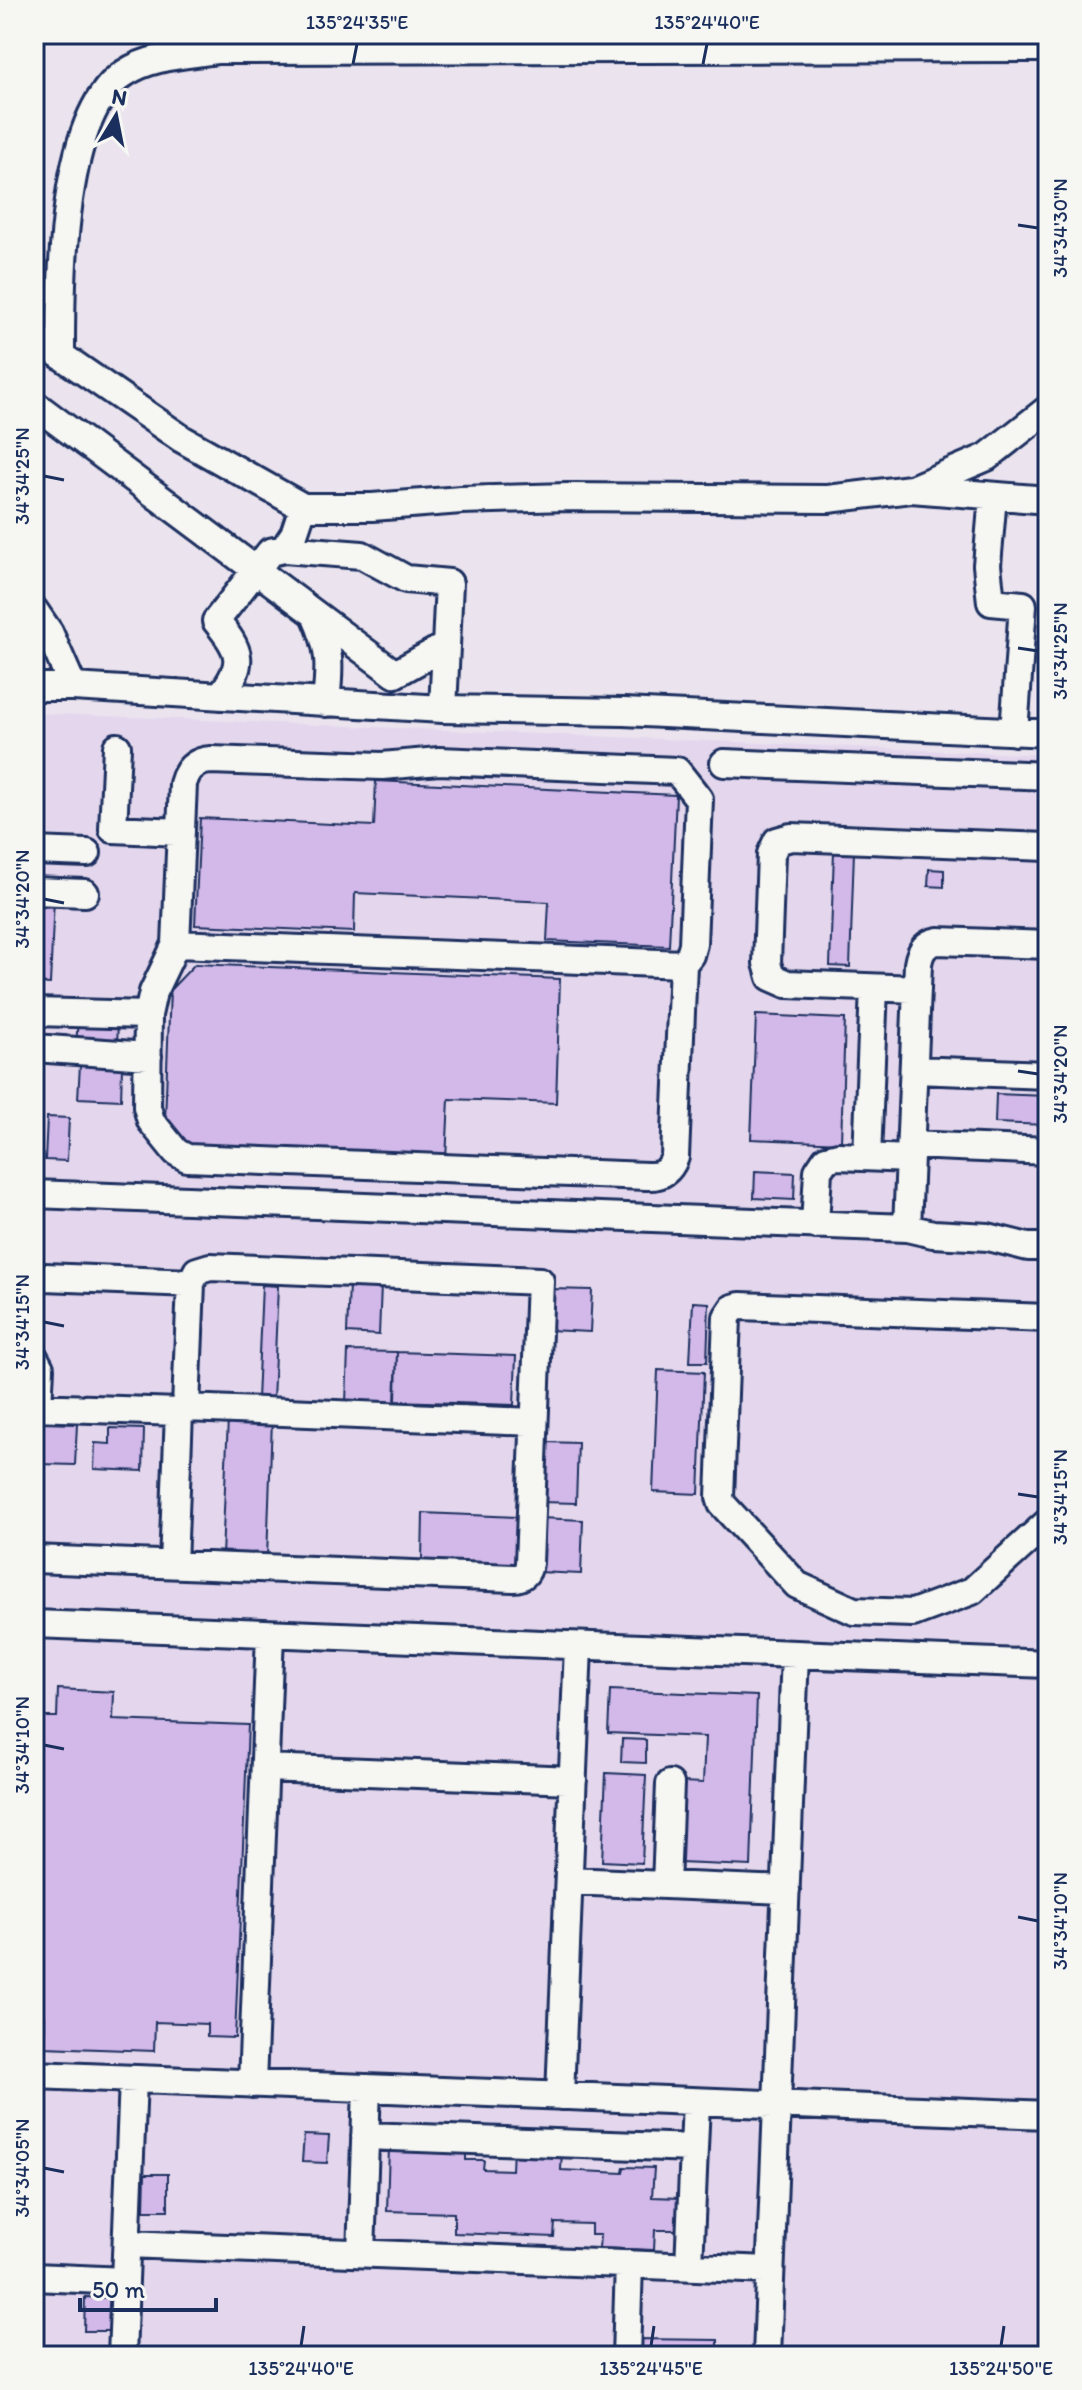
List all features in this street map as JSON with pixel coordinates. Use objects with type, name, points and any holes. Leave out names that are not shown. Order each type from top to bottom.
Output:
[{"type":"lane","points":[[61,355],[63,276],[70,193],[78,150],[89,116],[108,87],[123,73],[152,59],[234,50],[1048,48]]},
{"type":"lane","points":[[34,337],[182,439],[303,507],[372,507],[461,500],[567,497],[828,499],[911,489],[1048,500]]},
{"type":"lane","points":[[34,404],[395,674],[445,646]]},
{"type":"lane","points":[[911,489],[987,457],[1048,409]]},
{"type":"lane","points":[[993,496],[987,565],[991,602],[1023,605],[1014,732]]},
{"type":"lane","points":[[284,549],[294,534],[303,507]]},
{"type":"lane","points":[[220,696],[235,676],[238,659],[236,645],[216,621],[270,552],[284,549],[362,555],[406,579],[449,583],[443,709]]},
{"type":"lane","points":[[34,610],[49,632],[73,687]]},
{"type":"lane","points":[[315,615],[327,643],[329,671],[326,703]]},
{"type":"lane","points":[[238,659],[260,699]]},
{"type":"lane","points":[[34,687],[443,709],[624,712],[1048,733]]},
{"type":"lane","points":[[117,747],[113,829],[181,832]]},
{"type":"lane","points":[[205,760],[382,766],[439,761],[677,771],[699,799],[693,944],[683,964],[675,1157],[668,1169],[655,1177],[184,1158],[147,1114],[148,1015],[153,992],[176,944],[184,778],[194,765],[205,760]]},
{"type":"lane","points":[[724,763],[1048,776]]},
{"type":"lane","points":[[917,989],[783,983],[769,974],[771,854],[777,841],[787,837],[1048,847]]},
{"type":"lane","points":[[34,851],[87,853]]},
{"type":"lane","points":[[34,891],[85,893]]},
{"type":"lane","points":[[907,1228],[920,955],[925,946],[934,942],[1048,945]]},
{"type":"lane","points":[[176,944],[683,964]]},
{"type":"lane","points":[[867,1157],[874,988]]},
{"type":"lane","points":[[34,1012],[148,1015]]},
{"type":"lane","points":[[34,1048],[148,1056]]},
{"type":"lane","points":[[914,1070],[1048,1075]]},
{"type":"lane","points":[[815,1225],[818,1171],[823,1161],[834,1156],[1048,1151]]},
{"type":"lane","points":[[34,1194],[907,1228],[933,1234],[988,1237],[1028,1247],[1048,1247]]},
{"type":"lane","points":[[34,1559],[520,1577],[527,1572],[529,1563],[540,1281],[210,1267],[197,1271],[191,1283],[173,1564]]},
{"type":"lane","points":[[34,1281],[45,1277],[191,1283]]},
{"type":"lane","points":[[1048,1318],[733,1308],[727,1317],[720,1497],[722,1504],[797,1585],[854,1611],[913,1613],[972,1591],[1048,1522]]},
{"type":"lane","points":[[34,1357],[40,1368],[36,1406],[534,1422]]},
{"type":"lane","points":[[34,1624],[1048,1664]]},
{"type":"lane","points":[[252,2084],[270,1634]]},
{"type":"lane","points":[[560,2096],[578,1646]]},
{"type":"lane","points":[[767,2356],[795,1654]]},
{"type":"lane","points":[[265,1768],[573,1780]]},
{"type":"lane","points":[[666,1885],[670,1784]]},
{"type":"lane","points":[[569,1881],[786,1890]]},
{"type":"lane","points":[[34,2075],[1048,2115]]},
{"type":"lane","points":[[122,2356],[133,2079]]},
{"type":"lane","points":[[361,2253],[367,2088]]},
{"type":"lane","points":[[689,2266],[696,2102]]},
{"type":"lane","points":[[365,2136],[694,2148]]},
{"type":"lane","points":[[127,2244],[770,2270]]},
{"type":"lane","points":[[626,2356],[629,2264]]},
{"type":"lane","points":[[34,2277],[125,2281]]},
{"type":"shaded area","points":[[34,713],[1048,755],[1048,2356],[34,2356]]},
{"type":"building","points":[[376,781],[676,795],[669,946],[547,941],[549,902],[355,893],[354,932],[195,925],[200,818],[374,826]]},
{"type":"building","points":[[834,851],[854,851],[850,967],[830,966]]},
{"type":"building","points":[[929,869],[944,870],[944,887],[928,886]]},
{"type":"building","points":[[34,898],[54,899],[50,984],[34,983]]},
{"type":"building","points":[[195,964],[560,979],[556,1103],[449,1099],[446,1160],[188,1149],[165,1121],[170,990]]},
{"type":"building","points":[[756,1015],[845,1019],[841,1143],[751,1139]]},
{"type":"building","points":[[118,1017],[117,1051],[76,1046],[78,1018]]},
{"type":"building","points":[[80,1065],[122,1067],[121,1100],[78,1098]]},
{"type":"building","points":[[996,1094],[1048,1096],[1048,1125],[995,1123]]},
{"type":"building","points":[[47,1117],[69,1118],[67,1161],[45,1160]]},
{"type":"building","points":[[755,1171],[795,1173],[794,1200],[754,1198]]},
{"type":"building","points":[[349,1284],[381,1285],[379,1335],[347,1333]]},
{"type":"building","points":[[262,1285],[278,1286],[273,1401],[257,1400]]},
{"type":"building","points":[[549,1289],[592,1290],[590,1332],[548,1330]]},
{"type":"building","points":[[693,1302],[709,1303],[707,1362],[690,1362]]},
{"type":"building","points":[[348,1351],[397,1352],[395,1404],[346,1402]]},
{"type":"building","points":[[397,1352],[516,1356],[514,1405],[396,1401]]},
{"type":"building","points":[[658,1370],[704,1372],[699,1494],[653,1492]]},
{"type":"building","points":[[228,1418],[272,1420],[267,1558],[222,1556]]},
{"type":"building","points":[[41,1423],[77,1424],[75,1465],[40,1464]]},
{"type":"building","points":[[110,1428],[144,1429],[143,1471],[94,1469],[95,1443],[110,1444]]},
{"type":"building","points":[[544,1442],[578,1443],[576,1503],[542,1502]]},
{"type":"building","points":[[423,1513],[517,1517],[515,1564],[422,1560]]},
{"type":"building","points":[[540,1518],[583,1520],[581,1574],[538,1572]]},
{"type":"building","points":[[58,1689],[114,1692],[113,1720],[248,1725],[235,2038],[207,2037],[207,2024],[155,2022],[154,2051],[44,2047],[45,2017],[34,2017],[34,1717],[57,1717]]},
{"type":"building","points":[[610,1690],[757,1696],[751,1866],[679,1863],[682,1782],[703,1783],[705,1737],[608,1733]]},
{"type":"building","points":[[622,1739],[646,1740],[646,1763],[621,1762]]},
{"type":"building","points":[[606,1773],[646,1775],[642,1863],[602,1861]]},
{"type":"building","points":[[304,2135],[329,2136],[327,2163],[302,2162]]},
{"type":"building","points":[[389,2147],[466,2150],[466,2160],[484,2160],[483,2169],[512,2170],[513,2148],[562,2150],[561,2170],[623,2173],[624,2167],[654,2168],[652,2197],[680,2198],[678,2230],[655,2230],[654,2250],[599,2248],[600,2235],[591,2235],[591,2224],[555,2223],[554,2237],[454,2233],[454,2213],[387,2211]]},
{"type":"building","points":[[145,2174],[168,2174],[168,2210],[144,2210]]},
{"type":"building","points":[[85,2297],[111,2298],[110,2331],[84,2331]]},
{"type":"building","points":[[637,2339],[718,2340],[718,2356],[637,2356]]}]
